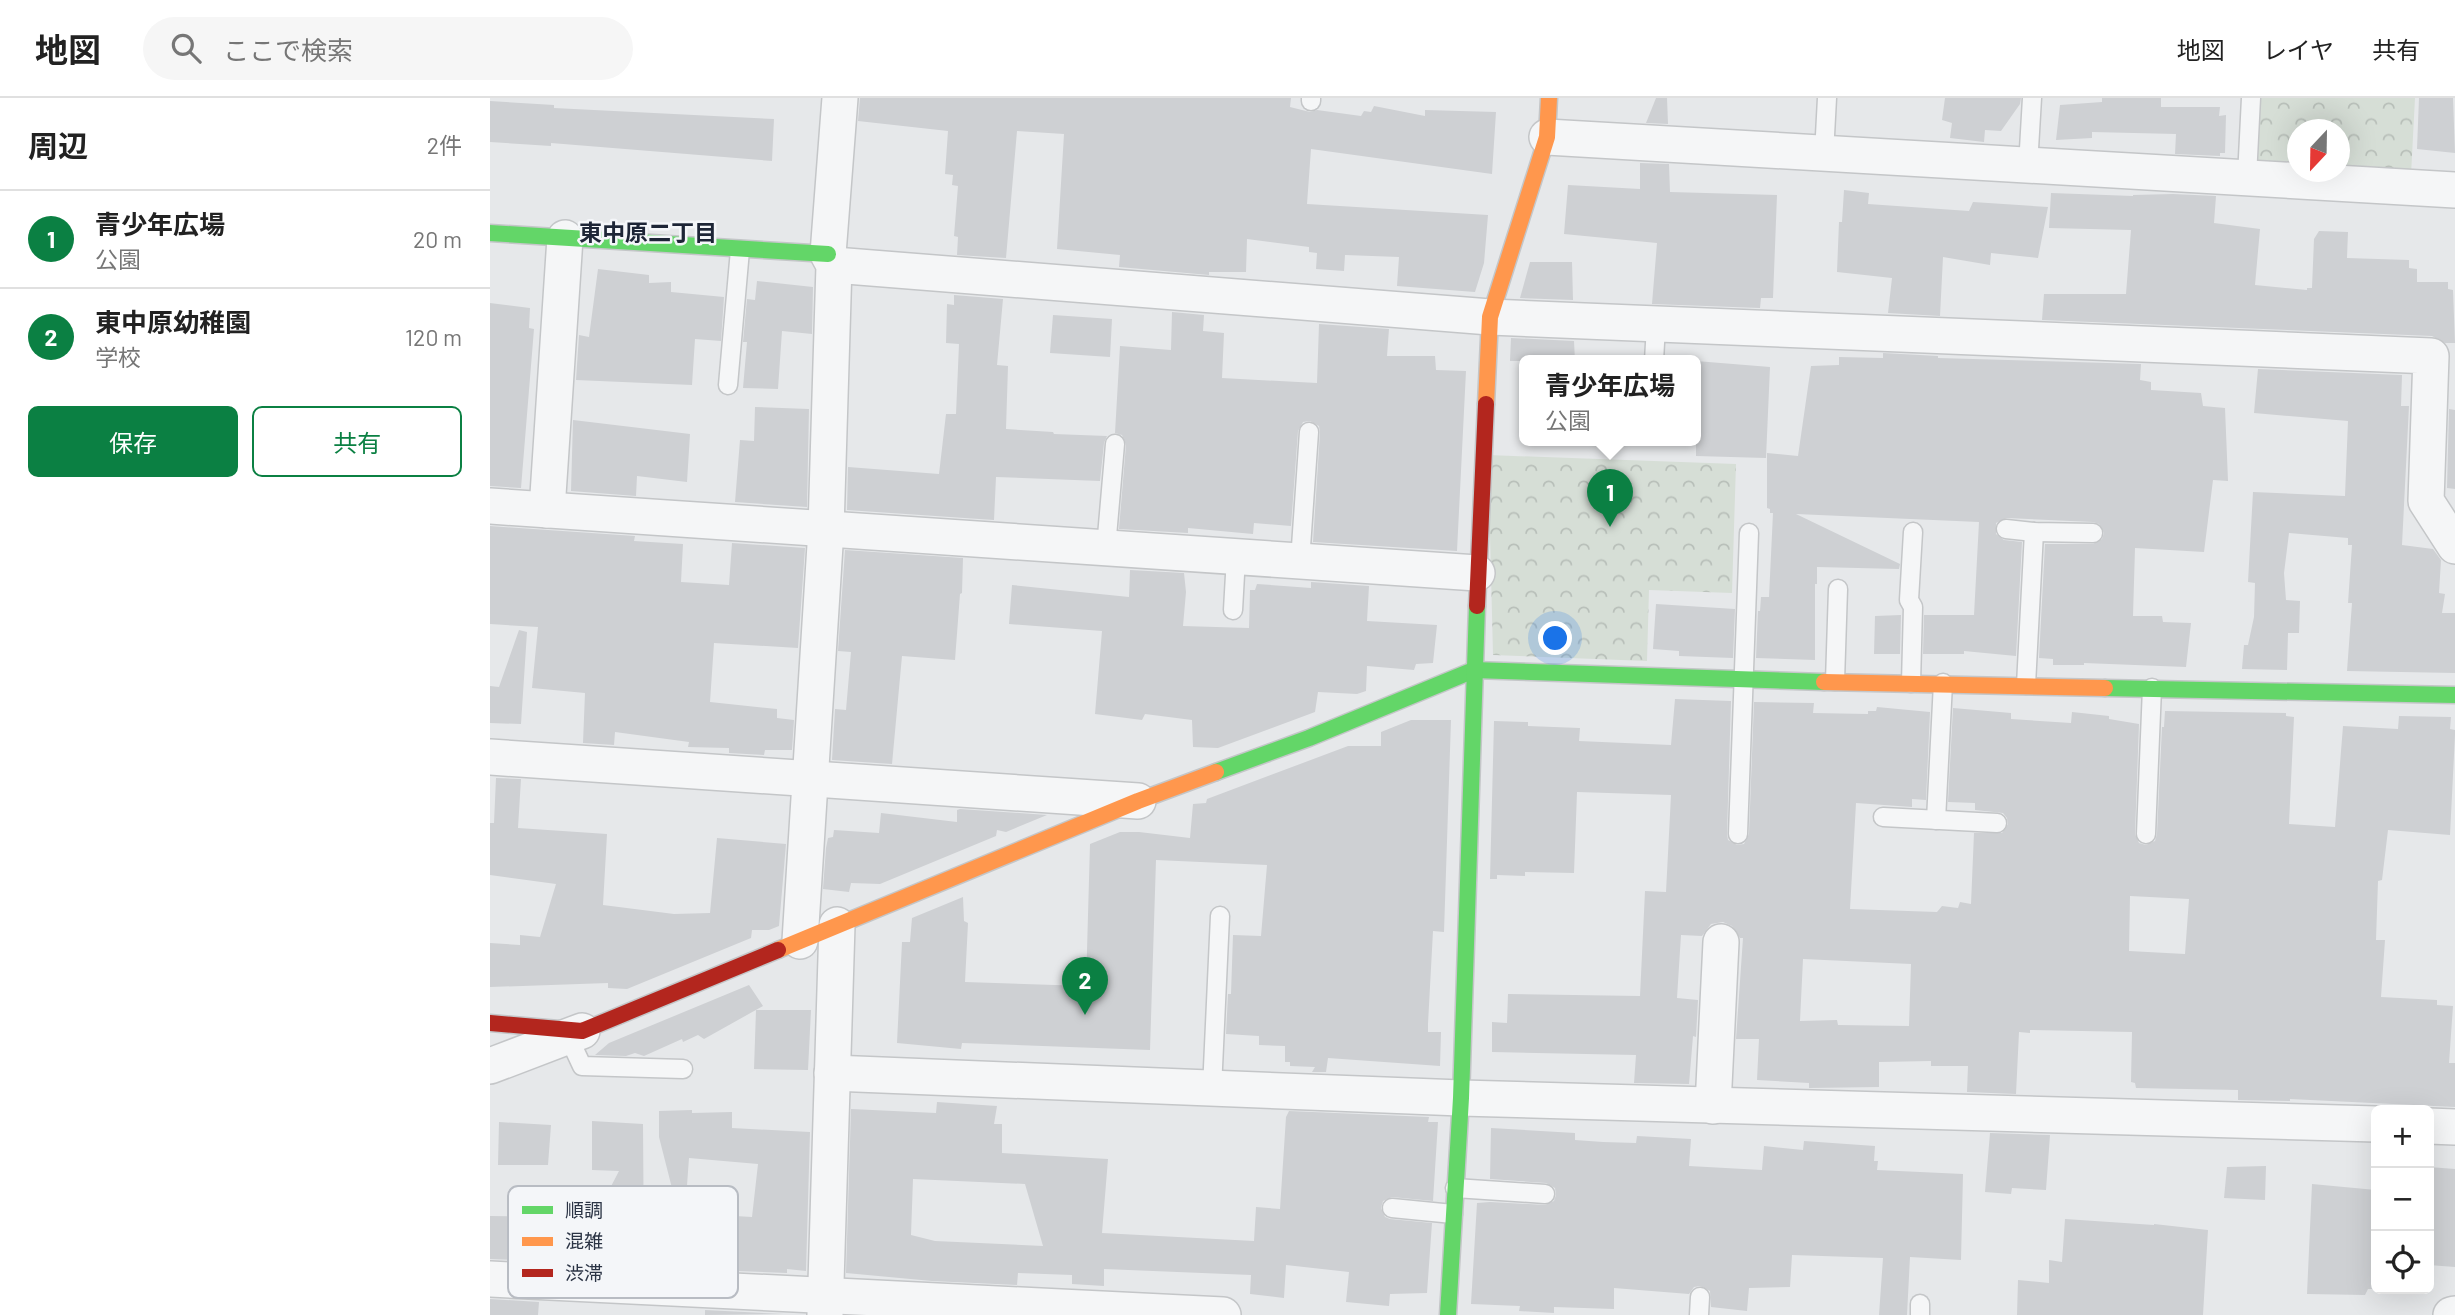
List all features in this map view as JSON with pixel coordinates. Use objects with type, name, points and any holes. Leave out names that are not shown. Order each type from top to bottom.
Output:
[{"type":"street","points":[[800,941],[826,529],[831,259],[840,98]]},
{"type":"street","points":[[1448,1315],[1461,1098],[1477,573],[1490,317],[1547,138],[1549,98]]},
{"type":"street","points":[[1547,138],[2455,190]]},
{"type":"street","points":[[490,233],[740,250],[1490,317],[2431,356],[2436,502],[2455,546]]},
{"type":"street","points":[[547,510],[565,238]]},
{"type":"street","points":[[490,506],[1477,573]]},
{"type":"street","points":[[490,1066],[575,1034],[1138,802],[1308,744],[1474,670],[1743,680],[2455,695]]},
{"type":"street","points":[[490,757],[1138,802]]},
{"type":"street","points":[[825,1306],[837,925]]},
{"type":"street","points":[[1713,1106],[1721,942]]},
{"type":"street","points":[[490,1023],[575,1034]]},
{"type":"street","points":[[832,1073],[1461,1098],[2371,1124]]},
{"type":"street","points":[[2434,1126],[2455,1126]]},
{"type":"street","points":[[490,1279],[508,1280]]},
{"type":"street","points":[[726,1298],[825,1306],[1223,1315]]},
{"type":"lane","points":[[1824,153],[1827,98]]},
{"type":"lane","points":[[2028,166],[2032,98]]},
{"type":"lane","points":[[2247,177],[2251,98]]},
{"type":"lane","points":[[728,385],[740,250]]},
{"type":"lane","points":[[1654,355],[1656,325]]},
{"type":"lane","points":[[1300,561],[1309,432]]},
{"type":"lane","points":[[1106,548],[1115,444]]},
{"type":"lane","points":[[2006,528],[2034,532],[2093,533]]},
{"type":"lane","points":[[1911,683],[1913,607],[1909,600],[1913,532]]},
{"type":"lane","points":[[2026,685],[2034,532]]},
{"type":"lane","points":[[1738,834],[1749,533]]},
{"type":"lane","points":[[1233,610],[1236,557]]},
{"type":"lane","points":[[1835,681],[1839,589]]},
{"type":"lane","points":[[1936,820],[1943,684]]},
{"type":"lane","points":[[2147,834],[2152,688]]},
{"type":"lane","points":[[1883,817],[1997,824]]},
{"type":"lane","points":[[1212,1089],[1220,916]]},
{"type":"lane","points":[[575,1034],[582,1066],[683,1069]]},
{"type":"lane","points":[[1455,1188],[1545,1194]]},
{"type":"lane","points":[[1391,1208],[1453,1214]]},
{"type":"green space","points":[[2258,98],[2415,98],[2411,175],[2350,172],[2350,119],[2287,119],[2287,168],[2266,167],[2255,157]]},
{"type":"green space","points":[[1488,455],[1736,464],[1732,593],[1649,590],[1647,661],[1493,655]]},
{"type":"building","points":[[860,98],[1291,98],[1290,107],[1310,112],[1317,110],[1361,116],[1364,111],[1371,112],[1374,106],[1425,116],[1425,110],[1496,112],[1492,174],[1311,149],[1307,204],[1488,215],[1484,263],[1475,292],[1397,286],[1399,257],[1345,255],[1344,271],[1316,269],[1317,253],[1309,252],[1309,247],[1247,239],[1246,272],[1209,272],[1209,275],[1119,267],[1120,255],[1057,249],[1064,134],[1017,131],[1006,258],[957,255],[958,237],[954,236],[958,186],[952,185],[953,175],[945,174],[948,131],[858,121]]},
{"type":"building","points":[[1656,98],[1667,98],[1668,124],[1646,123]]},
{"type":"building","points":[[1945,98],[2021,98],[2020,104],[2001,131],[1985,130],[1984,142],[1950,138],[1952,123],[1942,120]]},
{"type":"building","points":[[2102,98],[2161,98],[2161,107],[2220,107],[2219,116],[2226,115],[2225,153],[2220,153],[2220,156],[2175,154],[2176,134],[2092,132],[2092,138],[2056,140],[2060,105],[2102,102]]},
{"type":"building","points":[[2419,98],[2453,98],[2455,153],[2417,149]]},
{"type":"building","points":[[490,101],[554,105],[554,108],[774,119],[772,161],[551,143],[551,146],[490,142]]},
{"type":"building","points":[[1640,163],[1669,164],[1670,192],[1777,195],[1773,298],[1761,298],[1760,308],[1652,304],[1657,243],[1564,234],[1568,185],[1640,189]]},
{"type":"building","points":[[1844,190],[1869,193],[1868,204],[1969,211],[1973,202],[2048,207],[2038,258],[1991,253],[1990,265],[1943,257],[1940,316],[1888,313],[1892,278],[1837,272],[1839,222],[1842,222]]},
{"type":"building","points":[[2051,193],[2216,196],[2214,223],[2260,229],[2255,285],[2307,290],[2312,288],[2314,239],[2319,231],[2348,232],[2347,258],[2409,260],[2409,268],[2417,269],[2417,282],[2448,282],[2448,289],[2453,290],[2455,343],[2445,343],[2432,336],[2042,320],[2044,294],[2126,294],[2131,230],[2049,228]]},
{"type":"building","points":[[1530,262],[1572,262],[1573,300],[1520,298]]},
{"type":"building","points":[[598,269],[649,275],[649,283],[671,282],[671,292],[724,297],[721,341],[695,339],[692,385],[576,380],[579,335],[589,337]]},
{"type":"building","points":[[757,281],[813,287],[812,334],[782,331],[778,389],[743,388],[747,299],[755,300]]},
{"type":"building","points":[[954,295],[1003,299],[997,365],[1008,366],[1006,429],[1107,436],[1100,481],[996,477],[994,520],[847,510],[848,467],[939,474],[946,414],[956,414],[959,344],[946,343],[947,304],[954,305]]},
{"type":"building","points":[[490,303],[530,308],[529,328],[534,329],[521,488],[490,486]]},
{"type":"building","points":[[1172,312],[1204,315],[1203,331],[1224,333],[1222,378],[1317,383],[1319,324],[1389,329],[1387,356],[1435,356],[1436,370],[1466,371],[1457,551],[1313,542],[1320,433],[1319,426],[1310,421],[1303,422],[1298,431],[1291,526],[1254,523],[1253,534],[1188,528],[1188,533],[1119,529],[1126,445],[1122,435],[1115,433],[1120,346],[1171,350]]},
{"type":"building","points":[[1053,315],[1112,319],[1110,357],[1050,353]]},
{"type":"building","points":[[1511,338],[1574,341],[1575,355],[1519,355],[1519,361],[1510,361]]},
{"type":"building","points":[[1883,353],[1938,358],[2141,364],[2140,380],[2151,382],[2151,390],[2201,393],[2203,406],[2225,408],[2228,481],[2213,480],[2204,552],[2135,548],[2133,616],[2162,616],[2163,622],[2191,623],[2186,667],[2084,663],[2053,665],[2053,659],[2039,658],[2045,544],[2093,544],[2102,539],[2104,533],[2099,524],[2093,522],[2007,518],[1996,523],[1996,534],[2004,540],[2022,542],[2016,656],[1964,651],[1964,654],[1923,654],[1924,615],[1974,615],[1979,522],[1796,514],[1900,564],[1899,569],[1817,567],[1815,660],[1756,658],[1758,611],[1761,597],[1769,597],[1773,513],[1767,508],[1767,453],[1798,456],[1811,366],[1839,365],[1839,357],[1883,358]]},
{"type":"building","points":[[1701,361],[1770,367],[1766,458],[1696,456],[1696,446],[1701,446]]},
{"type":"building","points":[[2258,369],[2402,375],[2401,406],[2409,406],[2402,545],[2433,549],[2441,560],[2439,593],[2445,594],[2442,613],[2455,613],[2455,673],[2347,671],[2352,603],[2348,603],[2352,545],[2348,545],[2348,538],[2289,533],[2284,573],[2286,600],[2300,601],[2299,633],[2288,633],[2287,670],[2242,669],[2244,645],[2248,645],[2254,617],[2255,583],[2248,582],[2253,492],[2345,496],[2348,421],[2254,413]]},
{"type":"building","points":[[755,407],[809,409],[807,507],[735,502],[740,440],[754,441]]},
{"type":"building","points":[[2449,409],[2455,410],[2455,489],[2447,488]]},
{"type":"building","points":[[573,420],[690,434],[687,482],[637,476],[636,496],[571,491]]},
{"type":"building","points":[[490,526],[635,536],[634,541],[683,544],[681,582],[729,585],[732,543],[805,548],[798,648],[714,643],[710,702],[777,709],[777,718],[794,720],[792,750],[765,750],[764,755],[729,753],[729,748],[688,747],[689,742],[615,732],[614,745],[583,743],[585,693],[532,688],[538,627],[490,624]]},
{"type":"building","points":[[845,550],[963,558],[955,660],[902,656],[892,764],[832,760],[835,709],[846,710],[851,652],[838,651]]},
{"type":"building","points":[[1130,570],[1184,573],[1186,592],[1183,626],[1249,628],[1250,590],[1255,590],[1257,584],[1311,588],[1311,582],[1369,586],[1367,621],[1437,625],[1433,663],[1416,664],[1414,670],[1367,666],[1366,691],[1357,694],[1318,692],[1315,712],[1218,748],[1193,747],[1192,720],[1145,714],[1142,720],[1095,714],[1102,631],[1009,624],[1012,585],[1129,597]]},
{"type":"building","points":[[1656,604],[1735,609],[1733,658],[1679,656],[1679,651],[1653,649]]},
{"type":"building","points":[[1901,615],[1900,654],[1874,654],[1875,616]]},
{"type":"building","points":[[519,630],[527,632],[521,724],[490,723],[490,686],[499,687]]},
{"type":"building","points":[[1675,699],[1731,701],[1727,834],[1728,840],[1737,845],[1744,844],[1749,834],[1754,702],[1814,703],[1813,713],[1868,714],[1868,711],[1876,711],[1877,707],[1930,712],[1926,800],[1912,799],[1912,807],[1856,803],[1850,909],[1937,912],[1942,906],[1958,908],[1960,902],[1971,904],[1974,833],[2002,833],[2008,824],[2003,813],[1975,810],[1975,803],[1948,802],[1953,708],[2011,713],[2011,719],[2071,723],[2072,712],[2109,716],[2109,719],[2139,724],[2135,834],[2139,843],[2146,845],[2155,841],[2157,834],[2165,711],[2286,713],[2286,716],[2294,717],[2289,824],[2335,827],[2343,726],[2398,729],[2399,716],[2451,717],[2450,729],[2455,730],[2455,735],[2450,835],[2388,830],[2382,880],[2378,881],[2376,940],[2385,940],[2381,997],[2437,1000],[2437,1005],[2453,1006],[2449,1063],[2455,1063],[2455,1107],[2290,1099],[2238,1100],[2238,1090],[2136,1088],[2135,1083],[2131,1082],[2132,1032],[2019,1032],[2016,1094],[1967,1092],[1968,1066],[1931,1066],[1931,1061],[1879,1062],[1879,1087],[1809,1088],[1809,1083],[1757,1080],[1759,1039],[1736,1039],[1743,938],[1740,938],[1732,926],[1723,922],[1711,924],[1702,936],[1681,935],[1677,998],[1698,1000],[1689,1084],[1634,1083],[1636,1055],[1492,1052],[1492,1022],[1507,1023],[1508,994],[1640,996],[1645,891],[1666,892],[1671,795],[1577,792],[1574,873],[1525,872],[1525,876],[1497,875],[1497,879],[1490,879],[1494,721],[1528,722],[1528,726],[1580,728],[1579,741],[1671,745]],"holes":[[[2130,896],[2189,899],[2185,954],[2129,951]],[[1803,959],[1911,964],[1909,1026],[1838,1025],[1837,1020],[1800,1021]]]},
{"type":"building","points":[[1411,720],[1451,720],[1444,932],[1433,931],[1428,1024],[1428,1032],[1441,1032],[1440,1066],[1328,1058],[1326,1072],[1312,1072],[1315,1067],[1290,1066],[1290,1062],[1285,1062],[1285,1046],[1259,1045],[1259,1036],[1226,1034],[1228,994],[1231,994],[1233,935],[1261,936],[1267,865],[1156,860],[1150,1050],[962,1043],[961,1049],[897,1043],[902,942],[910,942],[912,918],[963,897],[964,921],[968,923],[965,982],[1086,986],[1090,844],[1120,832],[1190,838],[1193,804],[1206,803],[1207,799],[1348,746],[1381,746],[1381,732]]},
{"type":"building","points":[[496,778],[521,779],[518,828],[607,834],[603,905],[674,914],[710,913],[717,838],[786,844],[779,926],[769,930],[752,930],[751,938],[627,989],[608,988],[608,983],[490,987],[490,943],[520,945],[520,935],[540,937],[556,884],[490,875],[490,823],[494,823]]},
{"type":"building","points":[[957,810],[1047,815],[1006,832],[997,830],[996,836],[880,884],[851,883],[849,892],[823,889],[826,848],[828,838],[833,837],[834,830],[879,833],[881,813],[957,822]]},
{"type":"building","points":[[749,985],[763,1006],[704,1039],[698,1035],[683,1042],[682,1039],[644,1056],[635,1053],[626,1056],[595,1055],[609,1043]]},
{"type":"building","points":[[756,1010],[811,1010],[808,1070],[754,1069]]},
{"type":"building","points":[[937,1102],[997,1106],[994,1124],[1002,1124],[1002,1153],[1108,1159],[1102,1233],[1254,1241],[1256,1207],[1280,1209],[1286,1117],[1289,1111],[1429,1117],[1428,1122],[1438,1122],[1433,1201],[1392,1197],[1383,1201],[1381,1208],[1385,1217],[1390,1219],[1432,1223],[1427,1293],[1390,1294],[1389,1306],[1346,1302],[1349,1272],[1286,1265],[1284,1298],[1250,1294],[1251,1275],[1104,1269],[1104,1286],[1072,1284],[1072,1275],[1018,1273],[1017,1285],[846,1273],[851,1109],[936,1113]],"holes":[[[913,1179],[1025,1184],[1043,1246],[935,1241],[911,1235]]]},
{"type":"building","points":[[659,1111],[732,1112],[732,1128],[810,1132],[806,1271],[738,1271],[738,1216],[752,1217],[758,1164],[689,1158],[687,1186],[671,1186],[659,1137]]},
{"type":"building","points":[[592,1121],[643,1124],[643,1186],[611,1186],[619,1171],[592,1170]]},
{"type":"building","points":[[499,1122],[551,1125],[548,1165],[498,1165]]},
{"type":"building","points":[[1491,1128],[1575,1133],[1575,1140],[1603,1142],[1636,1143],[1637,1136],[1691,1139],[1689,1166],[1762,1170],[1764,1146],[1803,1150],[1804,1141],[1875,1146],[1874,1161],[1878,1161],[1877,1170],[1963,1174],[1961,1260],[1910,1257],[1907,1315],[1879,1315],[1883,1258],[1792,1255],[1790,1287],[1749,1288],[1747,1311],[1711,1307],[1710,1291],[1700,1286],[1694,1287],[1689,1294],[1614,1288],[1614,1309],[1554,1307],[1554,1313],[1519,1311],[1520,1306],[1471,1304],[1477,1203],[1545,1205],[1554,1201],[1556,1195],[1555,1188],[1546,1183],[1490,1179]]},
{"type":"building","points":[[1990,1133],[2050,1135],[2046,1190],[2012,1188],[2011,1194],[1985,1192]]},
{"type":"building","points":[[2266,1166],[2265,1200],[2224,1198],[2227,1167]]},
{"type":"building","points":[[2434,1167],[2455,1169],[2455,1267],[2434,1265]]},
{"type":"building","points":[[2312,1184],[2371,1190],[2371,1289],[2368,1289],[2365,1295],[2307,1294]]},
{"type":"building","points":[[490,1216],[508,1216],[508,1260],[490,1259]]},
{"type":"building","points":[[2065,1219],[2208,1230],[2203,1315],[2017,1315],[2018,1280],[2049,1283],[2049,1260],[2062,1262]]},
{"type":"building","points":[[490,1299],[539,1302],[538,1315],[490,1315]]},
{"type":"building","points":[[705,1310],[784,1314],[705,1315]]},
{"type":"traffic: fast","points":[[490,233],[828,254]]},
{"type":"traffic: fast","points":[[1448,1315],[1461,1098],[1477,606]]},
{"type":"traffic: fast","points":[[1216,772],[1309,738],[1474,670],[1824,682]]},
{"type":"traffic: fast","points":[[2105,688],[2455,695]]},
{"type":"traffic: slow","points":[[1486,404],[1490,317],[1547,137],[1549,98]]},
{"type":"traffic: slow","points":[[1824,682],[2105,688]]},
{"type":"traffic: slow","points":[[778,950],[1138,801],[1216,772]]},
{"type":"traffic: jam","points":[[1477,606],[1486,404]]},
{"type":"traffic: jam","points":[[490,1023],[582,1031],[778,950]]},
{"type":"place","name":"青少年広場","points":[[1610,527]]},
{"type":"place","name":"東中原幼稚園","points":[[1085,1015]]},
{"type":"district","name":"東中原二丁目","points":[[648,232]]}]
